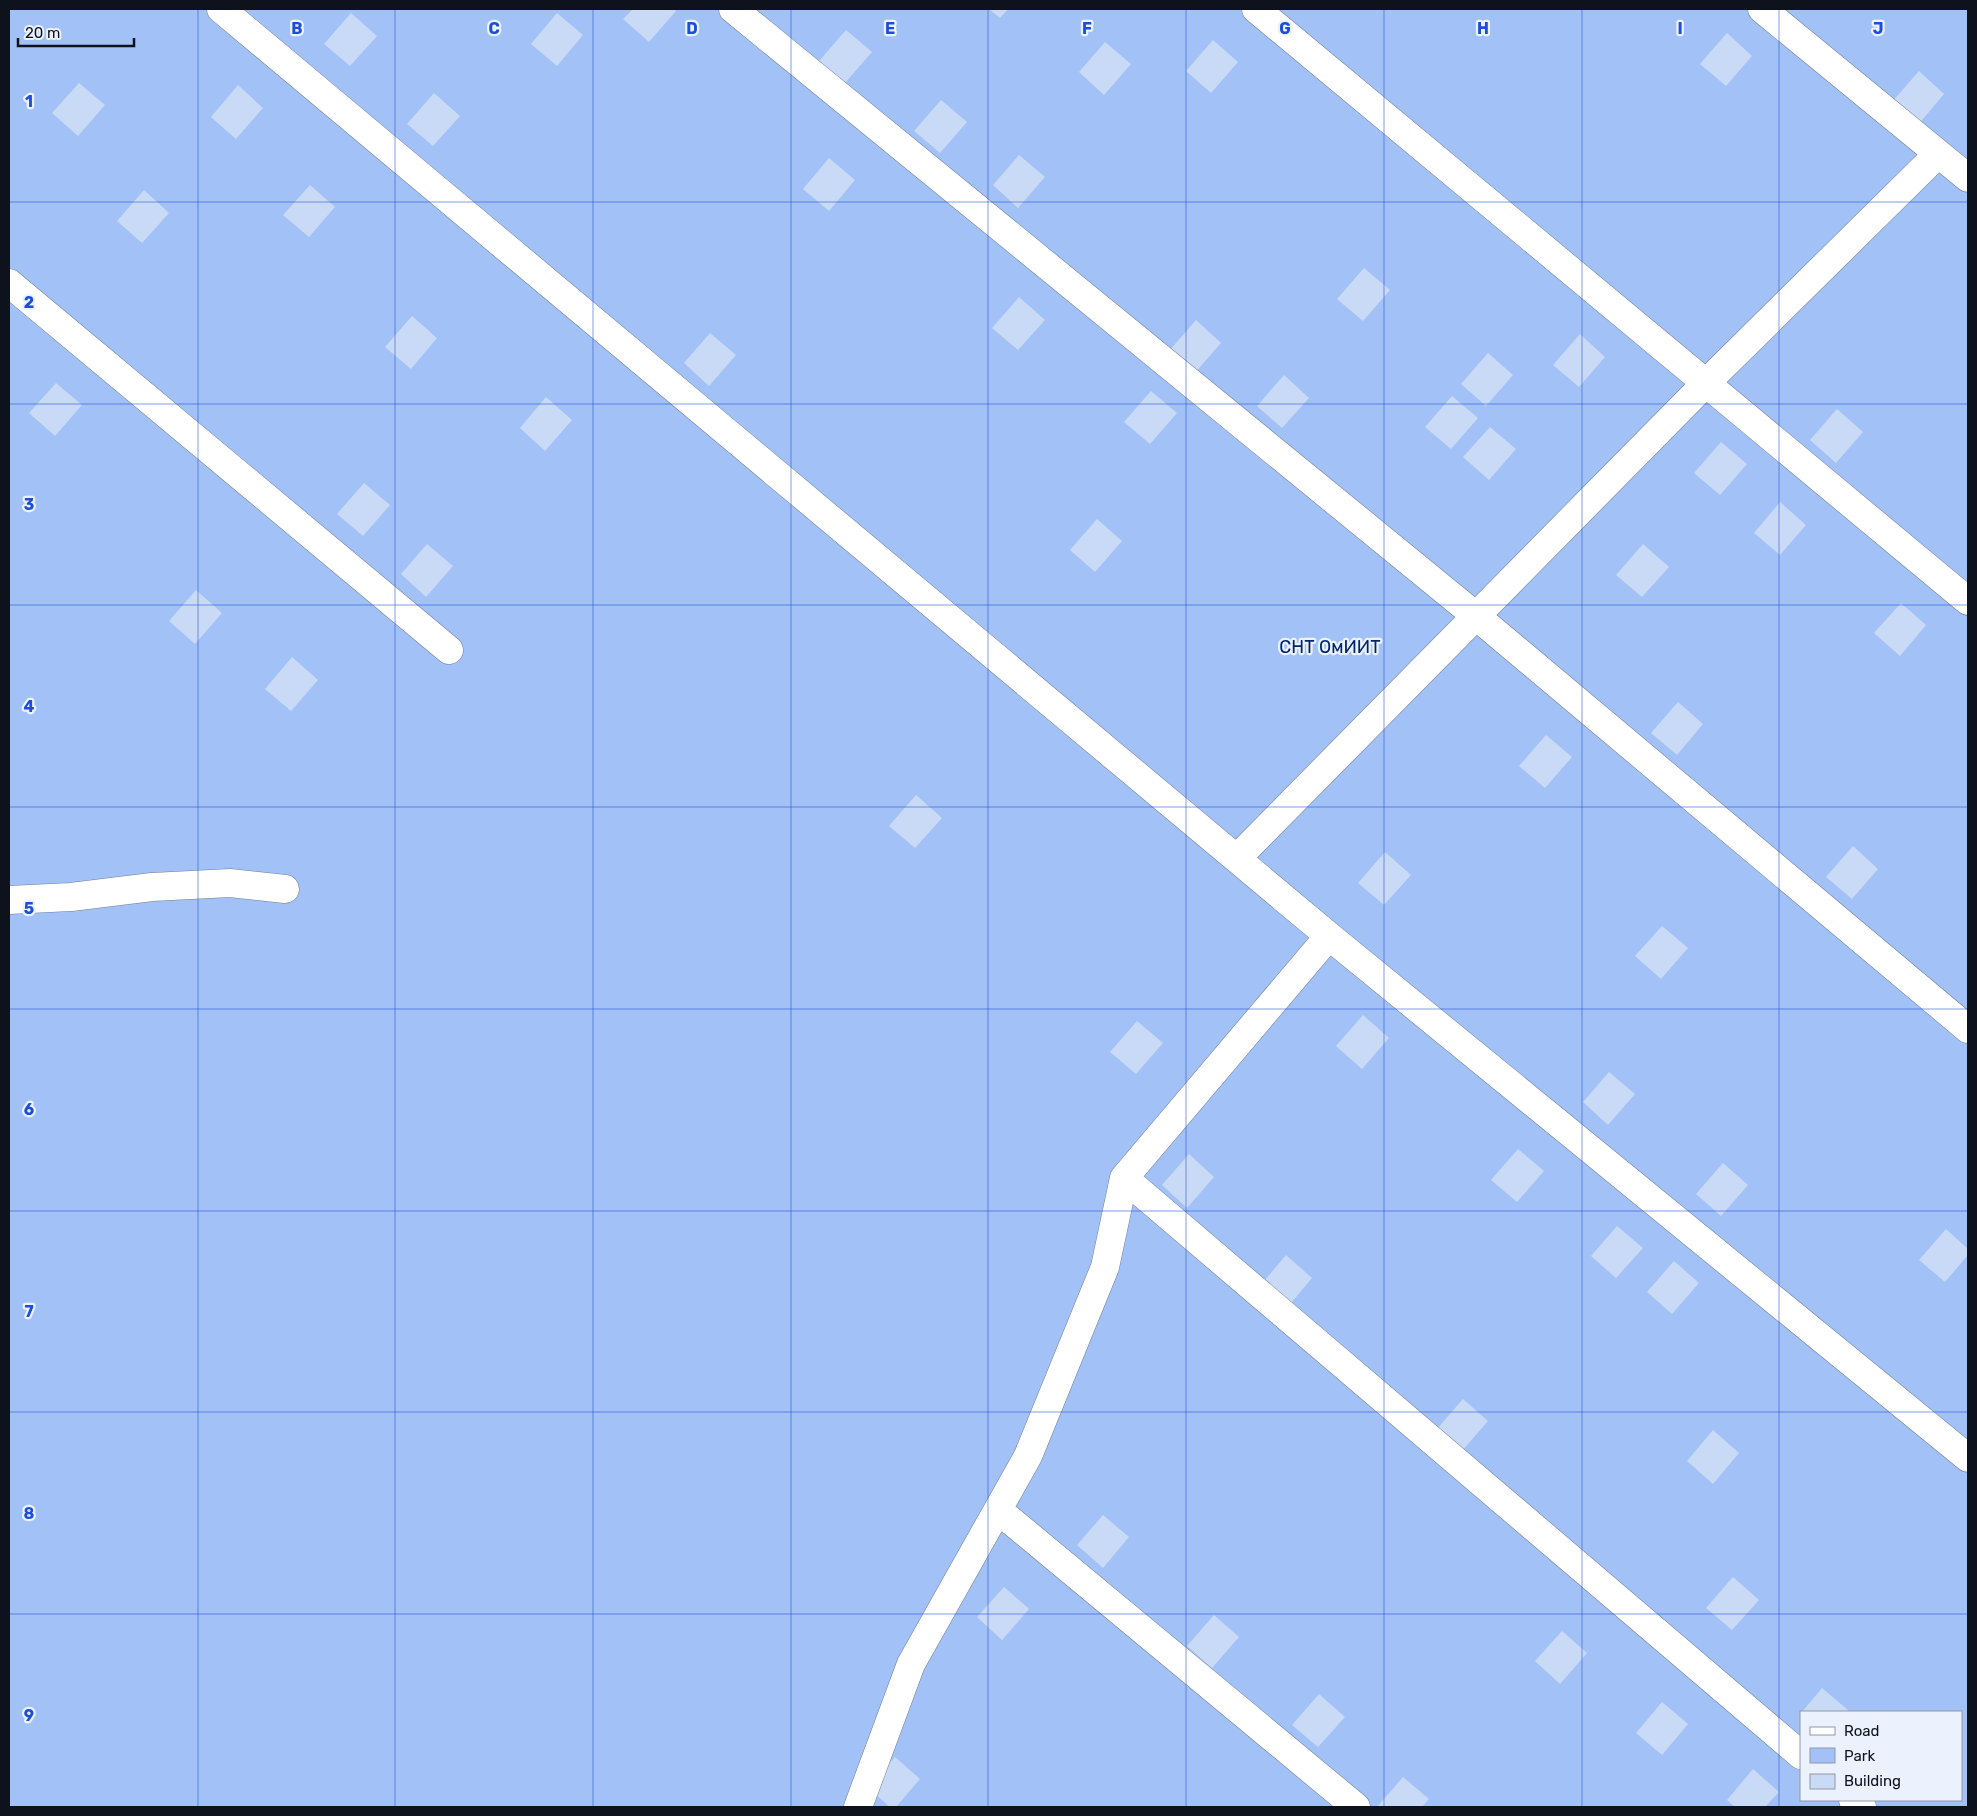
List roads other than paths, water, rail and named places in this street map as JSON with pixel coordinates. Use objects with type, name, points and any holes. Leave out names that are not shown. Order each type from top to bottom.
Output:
[{"type":"street","points":[[221,9],[1329,936],[1968,1458]]},
{"type":"street","points":[[733,9],[1476,616],[1968,1029]]},
{"type":"street","points":[[1256,9],[1968,600]]},
{"type":"street","points":[[1762,9],[1968,178]]},
{"type":"street","points":[[1237,858],[1706,383],[1938,154]]},
{"type":"street","points":[[9,283],[449,650]]},
{"type":"street","points":[[9,900],[71,897],[152,887],[230,883],[284,889]]},
{"type":"street","points":[[858,1807],[911,1664],[1028,1456],[1105,1267],[1124,1178],[1329,936]]},
{"type":"street","points":[[1124,1178],[1800,1754]]},
{"type":"street","points":[[998,1510],[1356,1807]]},
{"type":"park label","name":"СНТ ОмИИТ","points":[[1330,647]]}]
